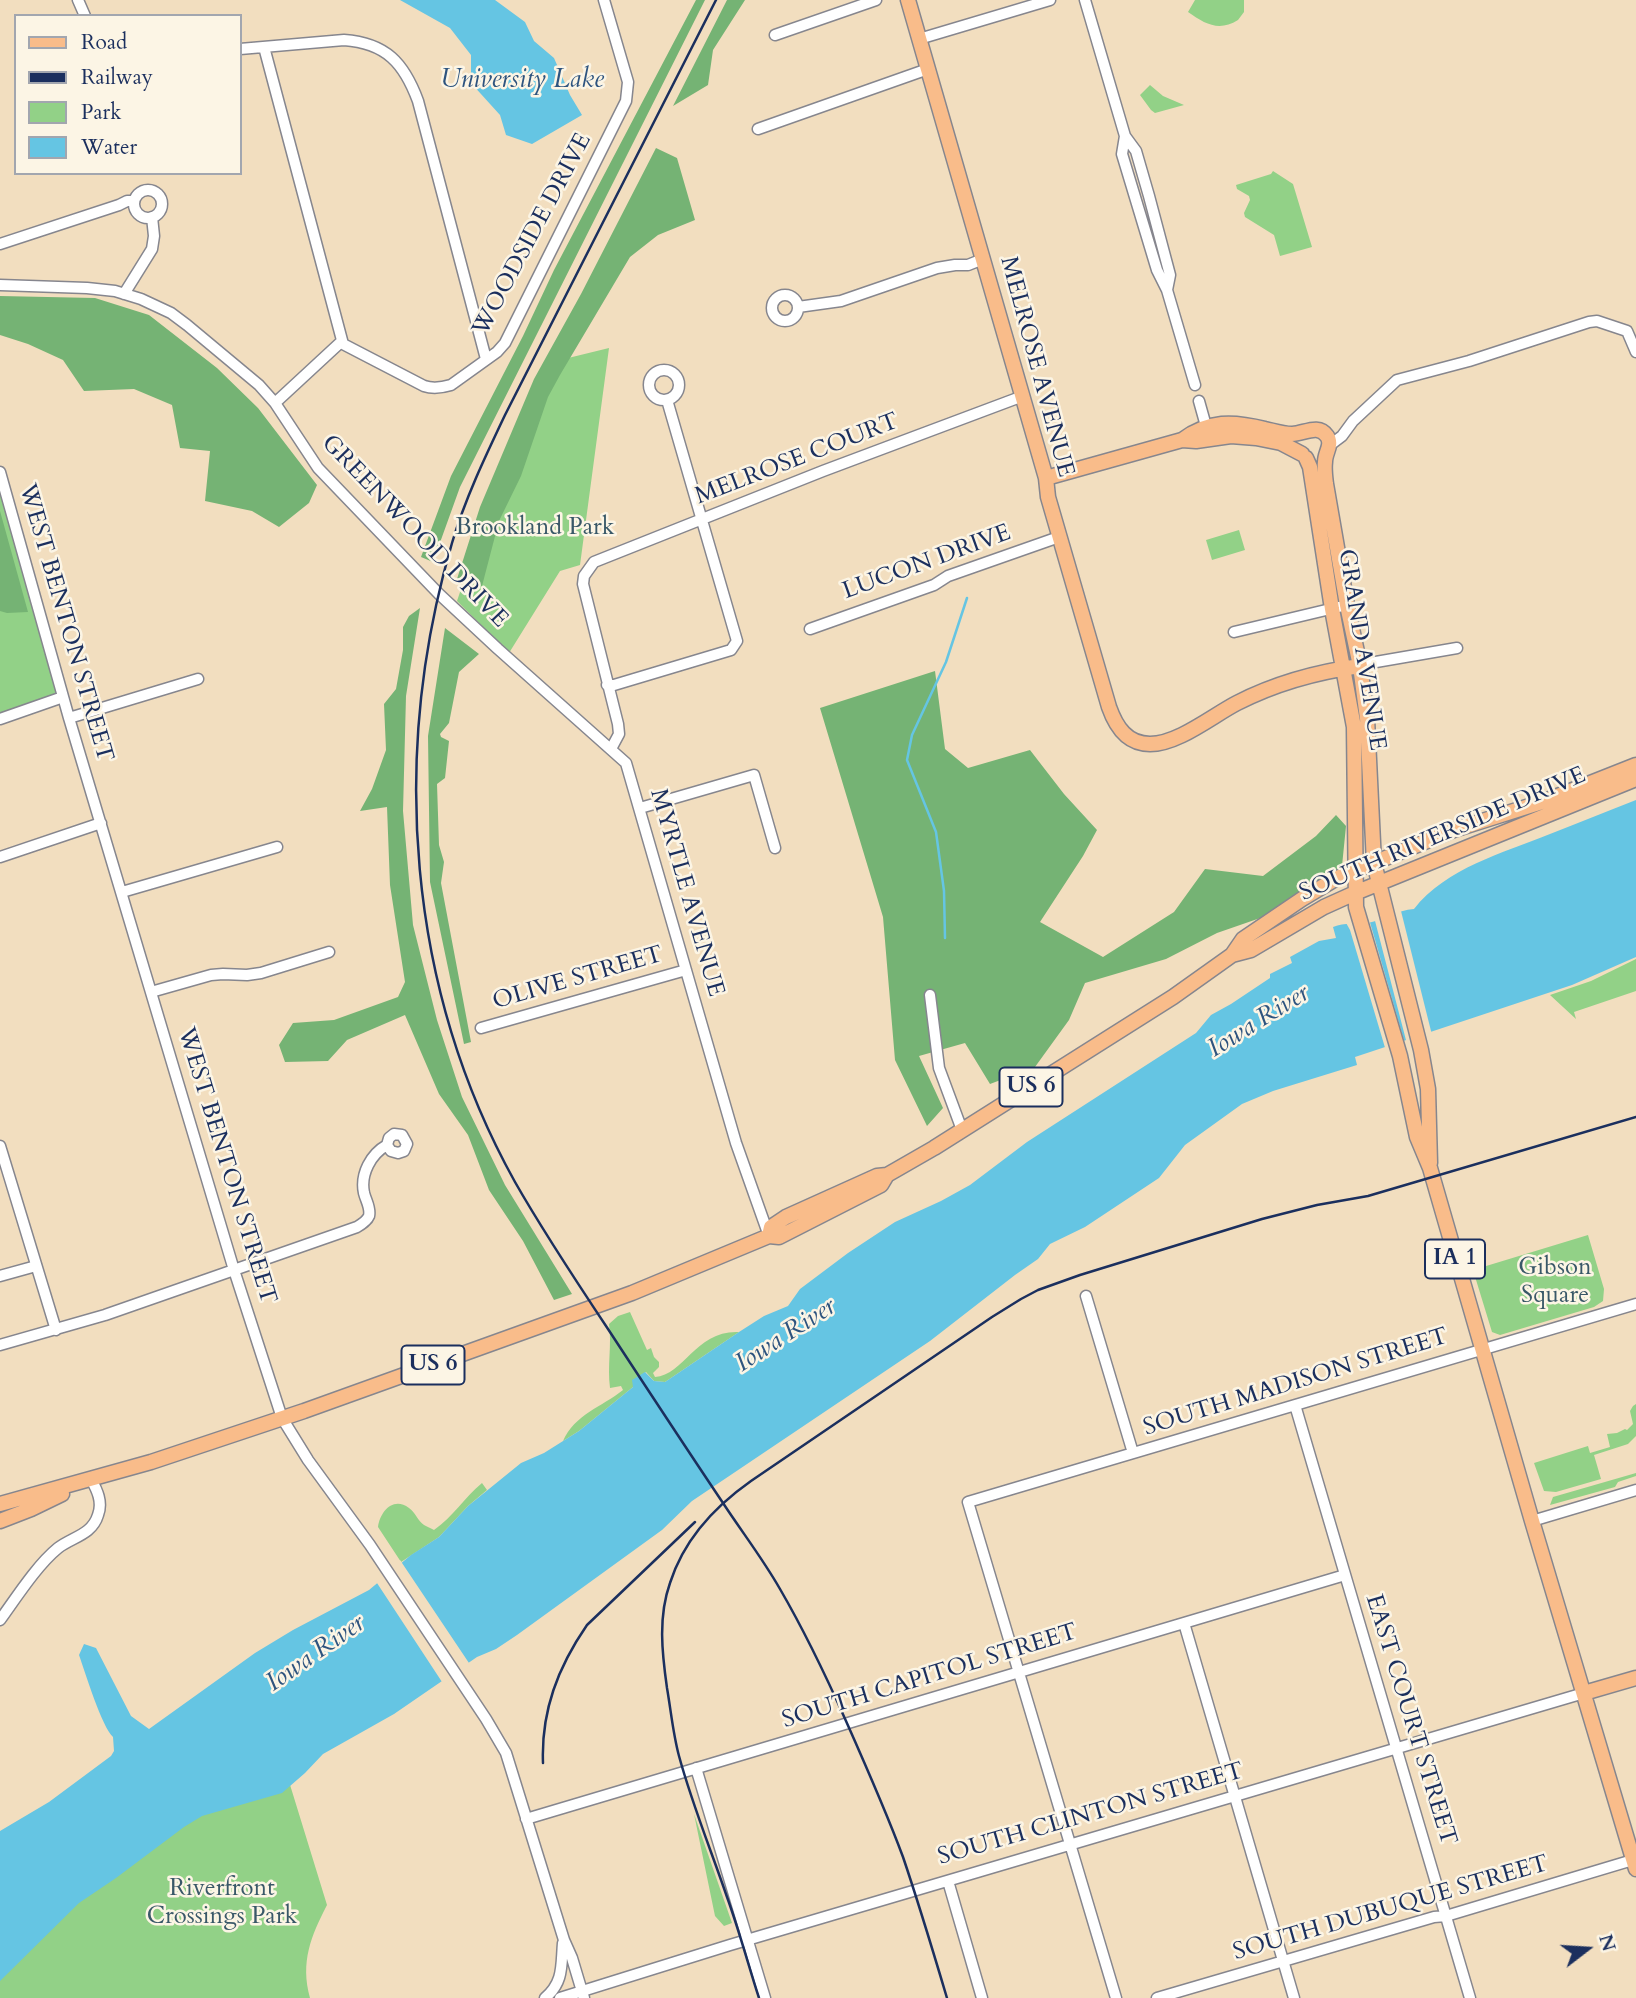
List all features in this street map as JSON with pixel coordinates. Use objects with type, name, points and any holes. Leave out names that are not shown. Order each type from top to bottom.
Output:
[{"type":"main road","name":"MELROSE AVENUE","points":[[908,0],[1023,396],[1059,537],[1109,708],[1118,727],[1131,740],[1143,744],[1159,744],[1197,727],[1236,704],[1290,680],[1311,674]]},
{"type":"main road","points":[[1046,478],[1182,440],[1231,436],[1256,438],[1281,443],[1315,460],[1328,450],[1326,435],[1315,431],[1292,434],[1234,423],[1206,426],[1182,440]]},
{"type":"main road","points":[[1304,456],[1299,442],[1301,437],[1315,431]]},
{"type":"main road","name":"GRAND AVENUE","points":[[1328,450],[1326,484],[1344,669],[1353,716],[1356,756],[1355,893]]},
{"type":"main road","name":"GRAND AVENUE","points":[[1304,456],[1310,467],[1340,607],[1360,666],[1367,718],[1374,862],[1379,883]]},
{"type":"main road","points":[[1311,674],[1360,666]]},
{"type":"main road","points":[[1311,674],[1325,677],[1336,684],[1343,691],[1353,716]]},
{"type":"main road","name":"SOUTH RIVERSIDE DRIVE","points":[[0,1504],[151,1462],[282,1418],[632,1293],[769,1236],[771,1227],[786,1217],[877,1175],[887,1175],[962,1130],[1173,997],[1232,955],[1243,939],[1302,899],[1355,870],[1454,830],[1545,801],[1636,765]]},
{"type":"main road","name":"SOUTH RIVERSIDE DRIVE","points":[[1232,955],[1251,950],[1324,907],[1355,893],[1636,779]]},
{"type":"main road","name":"IA 1","points":[[1379,883],[1421,1050],[1428,1089],[1430,1168]]},
{"type":"main road","name":"IA 1","points":[[1355,893],[1359,916],[1400,1056],[1417,1137],[1430,1168],[1532,1521],[1635,1862]]},
{"type":"main road","name":"SOUTH RIVERSIDE DRIVE","points":[[0,1521],[91,1479]]},
{"type":"main road","name":"SOUTH CLINTON STREET","points":[[1584,1693],[1636,1678]]},
{"type":"street","name":"WOODSIDE DRIVE","points":[[342,341],[346,346],[424,386],[435,388],[450,385],[497,352],[510,335],[626,101],[628,82],[604,0]]},
{"type":"street","points":[[775,35],[876,0]]},
{"type":"street","points":[[919,39],[1050,0]]},
{"type":"street","points":[[1085,0],[1125,136],[1136,151],[1149,196],[1170,275],[1167,290],[1195,385]]},
{"type":"street","points":[[242,49],[357,41],[382,50],[402,68],[418,101],[486,359]]},
{"type":"street","points":[[264,47],[342,341],[275,403]]},
{"type":"street","points":[[758,129],[928,69]]},
{"type":"street","points":[[151,191],[159,195],[160,209],[152,217],[146,218],[138,214],[134,207],[139,193],[151,191]]},
{"type":"street","points":[[0,244],[127,201],[134,201]]},
{"type":"street","points":[[124,294],[152,249],[152,217]]},
{"type":"street","points":[[798,307],[841,301],[937,268],[968,265],[983,259]]},
{"type":"street","name":"GREENWOOD DRIVE","points":[[0,285],[98,289],[124,294],[170,313],[259,385],[275,403],[318,468],[333,485],[439,594],[611,749]]},
{"type":"street","points":[[1328,450],[1353,421],[1397,380],[1469,361],[1597,321],[1627,331],[1636,352]]},
{"type":"street","name":"MELROSE COURT","points":[[607,685],[583,584],[584,576],[594,562],[1023,396]]},
{"type":"street","points":[[611,749],[619,730],[607,685],[725,652],[735,646],[737,636],[667,400]]},
{"type":"street","points":[[1199,401],[1206,426]]},
{"type":"street","points":[[1315,431],[1336,429],[1353,421]]},
{"type":"street","name":"WEST BENTON STREET","points":[[0,472],[69,718],[234,1270],[282,1418],[308,1460],[370,1545],[506,1753],[583,1994]]},
{"type":"street","name":"LUCON DRIVE","points":[[810,629],[1059,537]]},
{"type":"street","points":[[1234,632],[1340,607]]},
{"type":"street","points":[[1360,666],[1457,648]]},
{"type":"street","points":[[69,718],[198,679]]},
{"type":"street","points":[[0,719],[63,696]]},
{"type":"street","name":"MYRTLE AVENUE","points":[[611,749],[626,763],[736,1143],[769,1236]]},
{"type":"street","points":[[640,808],[754,775],[775,848]]},
{"type":"street","points":[[0,857],[101,823]]},
{"type":"street","points":[[122,892],[277,847]]},
{"type":"street","points":[[152,992],[211,975],[261,973],[329,951]]},
{"type":"street","name":"OLIVE STREET","points":[[481,1028],[686,970]]},
{"type":"street","points":[[930,995],[939,1069],[962,1130]]},
{"type":"street","points":[[0,1345],[105,1315],[357,1227],[368,1218],[370,1211],[364,1192],[364,1177],[373,1156],[387,1144]]},
{"type":"street","points":[[0,1146],[56,1330]]},
{"type":"street","points":[[0,1276],[36,1266]]},
{"type":"street","points":[[1086,1296],[1133,1453]]},
{"type":"street","name":"SOUTH MADISON STREET","points":[[1019,1672],[968,1502],[1636,1304]]},
{"type":"street","name":"EAST COURT STREET","points":[[1295,1405],[1470,1998]]},
{"type":"street","points":[[0,1620],[50,1556],[88,1531],[94,1524],[100,1509],[91,1479]]},
{"type":"street","points":[[1532,1521],[1636,1490]]},
{"type":"street","name":"SOUTH CAPITOL STREET","points":[[526,1819],[1345,1575]]},
{"type":"street","points":[[1184,1623],[1294,1998]]},
{"type":"street","points":[[1019,1672],[1116,1998]]},
{"type":"street","name":"SOUTH CLINTON STREET","points":[[559,1998],[583,1994],[748,1941],[1584,1693]]},
{"type":"street","points":[[696,1769],[765,1998]]},
{"type":"street","name":"SOUTH DUBUQUE STREET","points":[[1157,1998],[1635,1862]]},
{"type":"street","points":[[948,1881],[982,1998]]},
{"type":"street","points":[[545,1998],[559,1983],[564,1964],[564,1940]]},
{"type":"green space","points":[[696,0],[705,0],[460,487],[433,562],[421,557],[451,476],[554,270]]},
{"type":"green space","points":[[727,0],[745,0],[713,50],[708,85],[673,106]]},
{"type":"green space","points":[[1195,0],[1244,0],[1244,12],[1231,24],[1212,25],[1188,12]]},
{"type":"green space","points":[[1150,85],[1163,96],[1184,105],[1155,113],[1140,95]]},
{"type":"green space","points":[[656,148],[677,158],[695,220],[658,235],[630,257],[548,397],[521,476],[499,521],[482,586],[457,579],[480,507],[534,379]]},
{"type":"green space","points":[[1273,171],[1293,184],[1312,247],[1280,256],[1274,235],[1245,217],[1249,196],[1237,189],[1236,185]]},
{"type":"green space","points":[[0,296],[95,298],[149,315],[217,368],[258,408],[317,485],[309,503],[279,527],[252,511],[205,501],[210,451],[180,448],[172,405],[134,389],[84,391],[63,360],[0,335]]},
{"type":"green space","name":"Brookland Park","points":[[609,348],[580,565],[560,571],[509,653],[457,601],[489,506],[556,361]]},
{"type":"green space","points":[[0,493],[58,699],[0,719]]},
{"type":"green space","points":[[0,511],[28,612],[0,611]]},
{"type":"green space","points":[[1239,530],[1245,550],[1212,560],[1206,540]]},
{"type":"green space","points":[[420,608],[406,696],[403,811],[413,925],[437,1020],[462,1097],[505,1185],[572,1294],[554,1300],[523,1241],[489,1190],[468,1135],[439,1094],[405,1015],[347,1040],[328,1061],[285,1062],[279,1045],[293,1023],[334,1020],[398,997],[405,982],[390,885],[387,807],[360,811],[372,789],[386,750],[384,704],[396,689],[403,650],[403,627],[409,616]]},
{"type":"green space","points":[[445,628],[479,654],[459,672],[449,723],[440,734],[449,741],[445,778],[437,784],[439,845],[444,862],[441,883],[471,1042],[464,1044],[430,882],[428,736]]},
{"type":"green space","points":[[935,671],[945,749],[968,768],[1030,750],[1064,794],[1097,830],[1040,922],[1103,957],[1174,912],[1205,869],[1263,876],[1316,836],[1336,815],[1346,826],[1342,866],[1266,916],[1217,933],[1166,959],[1085,983],[1069,1020],[1035,1067],[990,1084],[965,1043],[919,1056],[943,1108],[927,1126],[895,1060],[883,917],[820,708]]},
{"type":"green space","points":[[1636,959],[1636,991],[1574,1012],[1576,1019],[1550,995],[1591,981]]},
{"type":"green space","name":"Gibson Square","points":[[1588,1235],[1604,1289],[1603,1301],[1594,1307],[1500,1335],[1492,1332],[1473,1270]]},
{"type":"green space","points":[[630,1312],[647,1350],[651,1348],[659,1362],[659,1367],[653,1373],[655,1377],[674,1369],[712,1338],[724,1333],[739,1332],[665,1382],[654,1381],[646,1372],[633,1380],[633,1387],[563,1441],[582,1417],[623,1390],[621,1386],[610,1388],[609,1324],[618,1316]]},
{"type":"green space","points":[[1636,1404],[1636,1436],[1628,1444],[1594,1455],[1601,1479],[1556,1492],[1544,1491],[1534,1463],[1588,1446],[1590,1453],[1610,1447],[1607,1434],[1627,1430],[1633,1424],[1630,1411]]},
{"type":"green space","points":[[1636,1473],[1636,1476],[1618,1482],[1615,1487],[1550,1505],[1553,1497]]},
{"type":"green space","points":[[482,1483],[487,1490],[439,1537],[401,1562],[378,1527],[381,1516],[388,1507],[403,1505],[434,1530]]},
{"type":"green space","name":"Riverfront Crossings Park","points":[[287,1775],[327,1905],[309,1950],[306,1973],[310,1998],[0,1998],[0,1944],[167,1823]]},
{"type":"green space","points":[[694,1814],[732,1923],[724,1926],[715,1916]]},
{"type":"water","name":"University Lake","points":[[400,0],[495,0],[525,22],[534,41],[554,58],[582,115],[532,144],[506,135],[500,115],[471,83],[471,55],[450,28]]},
{"type":"water","name":"Iowa River","points":[[1636,800],[1636,957],[1572,985],[1355,1057],[1357,1065],[1273,1091],[1242,1104],[1185,1145],[1159,1178],[1085,1227],[1050,1244],[1038,1259],[930,1341],[692,1501],[662,1530],[517,1635],[496,1649],[477,1657],[394,1714],[323,1754],[282,1793],[202,1816],[184,1827],[79,1903],[0,1981],[0,1831],[49,1802],[114,1751],[113,1737],[99,1711],[79,1655],[84,1644],[96,1648],[131,1716],[149,1729],[255,1653],[369,1590],[411,1555],[439,1537],[468,1506],[521,1463],[544,1453],[579,1431],[633,1387],[632,1380],[645,1372],[654,1381],[665,1382],[764,1316],[788,1306],[800,1289],[848,1253],[895,1222],[970,1185],[1027,1142],[1196,1033],[1211,1015],[1270,978],[1270,974],[1292,963],[1290,957],[1319,941],[1336,938],[1333,927],[1368,923],[1414,909],[1442,883],[1476,863]]},
{"type":"pier","points":[[1400,907],[1432,1035],[1407,1044],[1374,917]]},
{"type":"pier","points":[[1369,919],[1405,1044],[1386,1051],[1345,921]]},
{"type":"pier","points":[[400,1560],[471,1666],[444,1685],[375,1580]]},
{"type":"waterway","points":[[945,938],[944,891],[936,832],[907,760],[912,735],[946,662],[967,598]]},
{"type":"railway","points":[[716,0],[505,415],[457,527],[432,623],[420,705],[416,787],[420,869],[431,950],[451,1030],[479,1108],[515,1182],[549,1238],[679,1438],[767,1567],[798,1621],[890,1823],[947,1998]]},
{"type":"railway","points":[[759,1998],[679,1756],[664,1662],[662,1622],[670,1583],[683,1552],[713,1513],[751,1481],[992,1317],[1038,1290],[1262,1219],[1368,1196],[1636,1117]]},
{"type":"railway","points":[[543,1763],[545,1725],[553,1690],[587,1625],[695,1522]]}]
